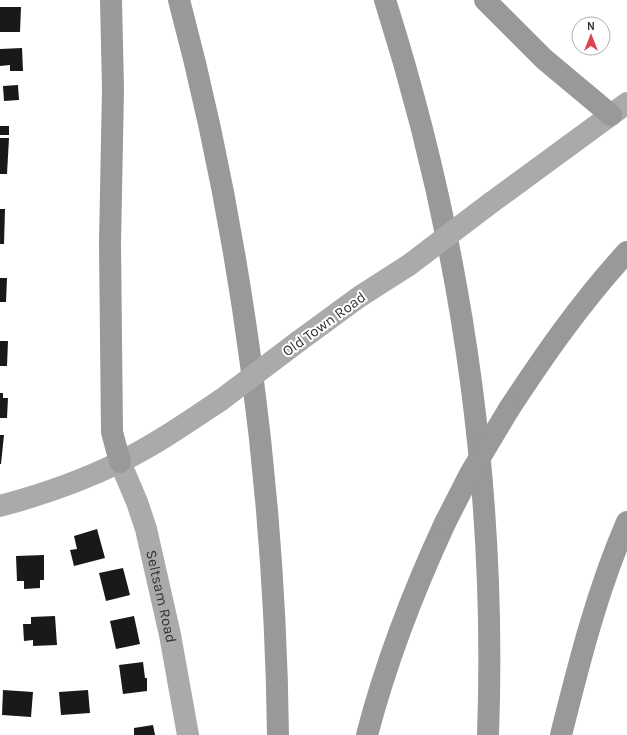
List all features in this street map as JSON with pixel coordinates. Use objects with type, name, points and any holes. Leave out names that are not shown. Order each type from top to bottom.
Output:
[{"type":"highway","points":[[111,0],[113,81],[110,243],[112,432],[120,462]]},
{"type":"highway","points":[[179,0],[202,98],[226,212],[250,365],[262,466],[271,566],[278,735]]},
{"type":"highway","points":[[386,0],[428,146],[450,245],[468,348],[480,448],[488,553],[490,648],[488,735]]},
{"type":"highway","points":[[485,0],[544,59],[619,109]]},
{"type":"highway","points":[[366,735],[392,650],[412,599],[445,523],[477,462],[542,358],[575,313],[627,252]]},
{"type":"highway","points":[[562,735],[583,647],[599,594],[627,522]]},
{"type":"main road","name":"Old Town Road","points":[[0,506],[45,492],[120,462],[155,443],[221,400],[359,298],[409,265],[619,109]]},
{"type":"main road","name":"Seltsam Road","points":[[120,462],[137,502],[146,529],[170,635],[188,735]]},
{"type":"building","points":[[0,7],[21,7],[20,32],[0,32]]},
{"type":"building","points":[[22,48],[23,71],[10,71],[10,65],[0,66],[0,49]]},
{"type":"building","points":[[18,85],[19,100],[4,101],[3,86]]},
{"type":"building","points":[[0,126],[9,126],[9,135],[0,135]]},
{"type":"building","points":[[0,138],[9,138],[7,174],[0,174]]},
{"type":"building","points":[[0,209],[5,209],[4,244],[0,244]]},
{"type":"building","points":[[0,278],[7,278],[6,302],[0,302]]},
{"type":"building","points":[[0,341],[8,341],[7,366],[0,366]]},
{"type":"building","points":[[0,393],[3,393],[3,398],[8,398],[7,418],[0,418]]},
{"type":"building","points":[[0,435],[4,435],[1,464],[0,464]]},
{"type":"building","points":[[97,529],[105,558],[74,566],[70,550],[77,549],[74,536]]},
{"type":"building","points":[[44,555],[44,580],[40,580],[40,588],[24,589],[24,581],[17,581],[16,556]]},
{"type":"building","points":[[123,568],[130,595],[106,601],[99,573]]},
{"type":"building","points":[[55,616],[57,645],[33,646],[33,640],[24,641],[23,624],[31,624],[31,617]]},
{"type":"building","points":[[134,616],[140,644],[116,649],[110,621]]},
{"type":"building","points":[[143,662],[145,678],[147,678],[147,691],[123,694],[119,665]]},
{"type":"building","points":[[3,690],[33,692],[31,717],[2,715]]},
{"type":"building","points":[[88,690],[90,713],[61,715],[59,692]]},
{"type":"building","points":[[153,725],[155,735],[134,735],[134,728]]}]
